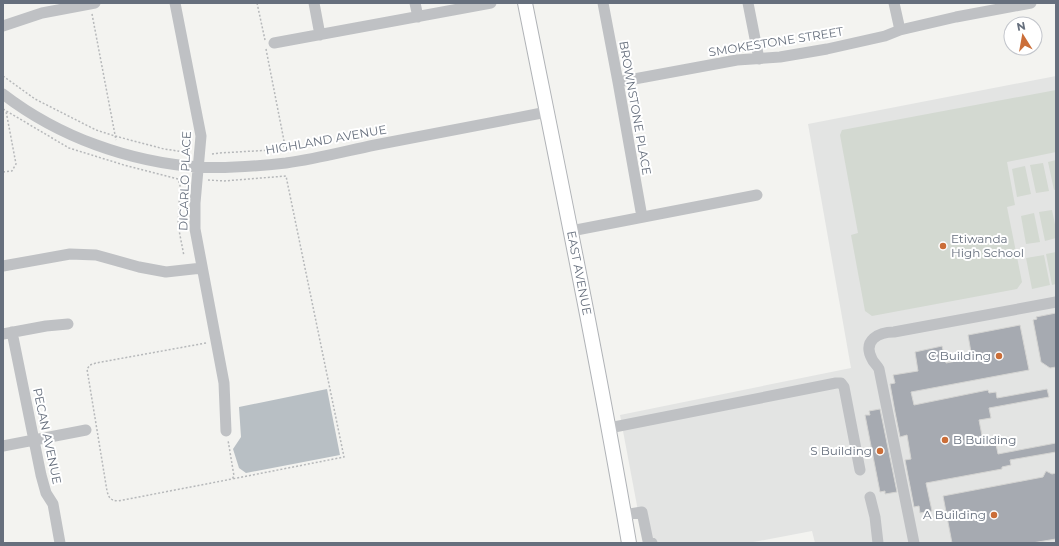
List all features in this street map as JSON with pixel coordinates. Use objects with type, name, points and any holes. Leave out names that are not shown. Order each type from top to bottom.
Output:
[{"type":"main road","name":"EAST AVENUE","points":[[525,3],[609,428],[629,543]]},
{"type":"street","points":[[3,26],[42,13],[92,3]]},
{"type":"street","name":"DICARLO PLACE","points":[[175,3],[201,136],[195,203],[195,229],[224,384],[226,430]]},
{"type":"street","points":[[314,3],[320,35]]},
{"type":"street","points":[[415,3],[418,17]]},
{"type":"street","points":[[268,44],[491,3]]},
{"type":"street","name":"BROWNSTONE PLACE","points":[[603,3],[642,217]]},
{"type":"street","points":[[748,3],[759,59]]},
{"type":"street","points":[[894,3],[900,30]]},
{"type":"street","name":"SMOKESTONE STREET","points":[[618,82],[737,60],[759,59],[827,49],[885,36],[900,30],[956,17],[1031,3]]},
{"type":"street","name":"HIGHLAND AVENUE","points":[[3,94],[40,119],[92,143],[118,152],[156,161],[199,167],[231,167],[290,162],[547,112]]},
{"type":"street","points":[[571,231],[757,195]]},
{"type":"street","points":[[3,266],[70,254],[96,255],[139,267],[166,272],[202,268]]},
{"type":"street","points":[[914,543],[879,369],[871,358],[869,348],[873,338],[883,332],[894,332],[1056,302]]},
{"type":"street","points":[[7,333],[46,326],[68,324]]},
{"type":"street","name":"PECAN AVENUE","points":[[7,333],[46,494],[53,504],[60,543]]},
{"type":"street","points":[[609,428],[781,397],[841,383],[844,387],[860,470]]},
{"type":"street","points":[[3,446],[86,430]]},
{"type":"street","points":[[870,497],[875,517],[878,543]]},
{"type":"street","points":[[624,515],[645,511],[648,541],[652,543]]},
{"type":"path","points":[[92,3],[94,22],[116,140]]},
{"type":"path","points":[[257,3],[268,44],[286,152]]},
{"type":"path","points":[[3,76],[35,99],[96,130],[164,149],[184,152]]},
{"type":"path","points":[[3,109],[69,148],[124,165],[178,179],[180,185],[178,225],[184,256]]},
{"type":"path","points":[[3,172],[12,171],[16,164],[6,111]]},
{"type":"path","points":[[212,154],[219,152],[272,150],[285,146]]},
{"type":"path","points":[[208,180],[224,181],[286,176],[344,457],[118,501],[109,498],[87,369],[90,365],[96,363],[216,341]]},
{"type":"path","points":[[226,430],[234,476],[232,479]]},
{"type":"shaded area","name":"Etiwanda High School","points":[[1056,76],[1056,543],[815,543],[812,531],[748,543],[644,543],[620,415],[851,368],[808,124]]},
{"type":"shaded area","points":[[1056,90],[1056,152],[1007,162],[1015,205],[1007,207],[1022,282],[1017,289],[872,316],[865,311],[851,235],[858,233],[840,135],[842,130]]},
{"type":"shaded area","points":[[1056,160],[1056,189],[1054,190],[1048,162]]},
{"type":"shaded area","points":[[1043,163],[1049,191],[1036,193],[1030,165]]},
{"type":"shaded area","points":[[1025,166],[1031,194],[1017,197],[1012,169]]},
{"type":"shaded area","points":[[1052,210],[1056,229],[1056,238],[1045,241],[1039,212]]},
{"type":"shaded area","points":[[1034,213],[1040,242],[1026,244],[1021,216]]},
{"type":"shaded area","points":[[1056,252],[1056,284],[1052,285],[1046,254]]},
{"type":"shaded area","points":[[1044,255],[1050,285],[1032,289],[1026,258]]},
{"type":"shaded area","points":[[327,389],[340,455],[246,473],[239,468],[233,449],[241,437],[239,407]]},
{"type":"building","points":[[1056,313],[1056,367],[1050,368],[1041,362],[1033,320],[1037,319],[1036,317]]},
{"type":"building","name":"B Building","points":[[1020,325],[1029,370],[911,392],[914,405],[988,390],[989,393],[996,392],[997,398],[1047,389],[1049,397],[989,408],[991,418],[979,420],[984,446],[996,444],[998,454],[1056,443],[1056,452],[1010,460],[1011,465],[1002,467],[1002,469],[926,483],[932,511],[920,513],[919,506],[914,507],[905,460],[911,459],[907,435],[900,437],[895,412],[890,384],[895,383],[893,375],[918,371],[915,352],[942,346],[946,363],[972,358],[968,335]]},
{"type":"building","name":"S Building","points":[[880,409],[897,492],[885,494],[885,491],[880,492],[865,415],[870,415],[869,411]]},
{"type":"building","name":"A Building","points":[[1046,471],[1052,474],[1056,473],[1056,539],[1032,543],[952,543],[943,496],[1043,477]]},
{"type":"place","name":"Etiwanda High School","points":[[943,246]]},
{"type":"place","name":"C Building","points":[[999,356]]},
{"type":"place","name":"B Building","points":[[945,440]]},
{"type":"place","name":"S Building","points":[[880,451]]},
{"type":"place","name":"A Building","points":[[994,515]]}]
